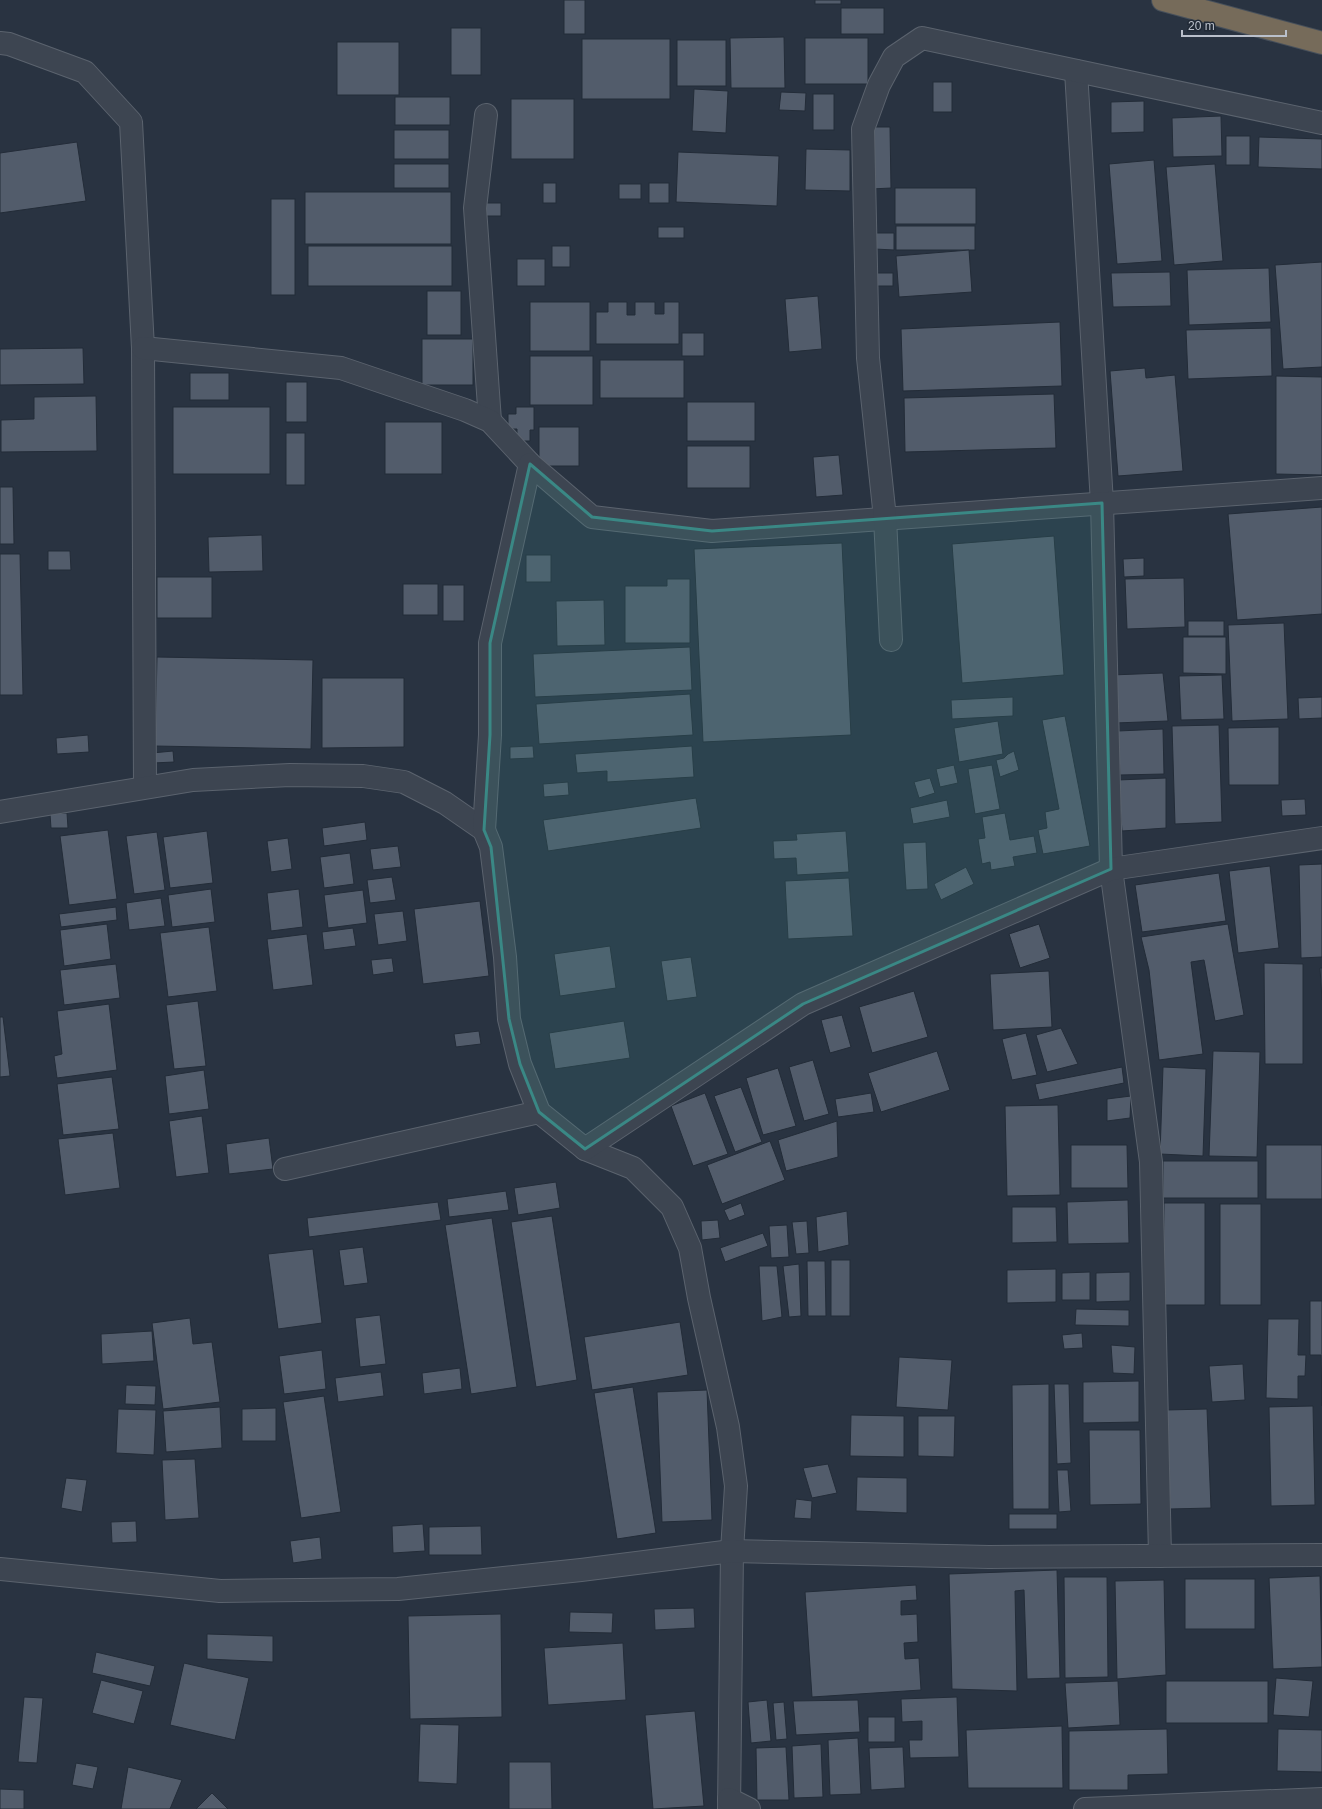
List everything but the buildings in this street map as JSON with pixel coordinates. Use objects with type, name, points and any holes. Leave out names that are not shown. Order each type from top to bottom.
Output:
[{"type":"highway","points":[[1163,0],[1322,43]]},
{"type":"street","points":[[891,640],[885,518],[868,358],[863,129],[879,85],[894,57],[922,38],[1322,123]]},
{"type":"street","points":[[0,42],[85,72],[130,122],[143,348],[145,787]]},
{"type":"street","points":[[1076,71],[1102,504],[1111,869],[1151,1162],[1160,1556]]},
{"type":"street","points":[[486,115],[475,208],[490,421]]},
{"type":"street","points":[[143,348],[341,368],[465,410],[490,421],[530,464],[592,517],[712,530],[1322,488]]},
{"type":"street","points":[[530,464],[490,643],[490,735],[484,830],[491,847],[505,957],[509,1019],[520,1064],[539,1112],[585,1149],[633,1168],[672,1207],[690,1248],[699,1298],[728,1427],[736,1486],[732,1551],[729,1804],[749,1809]]},
{"type":"street","points":[[0,812],[193,780],[290,776],[363,776],[404,782],[445,803],[484,830]]},
{"type":"street","points":[[585,1149],[803,1004],[1111,869],[1322,838]]},
{"type":"street","points":[[285,1169],[539,1112]]},
{"type":"street","points":[[0,1569],[220,1591],[398,1589],[581,1570],[732,1551],[989,1557],[1322,1555]]},
{"type":"street","points":[[1085,1809],[1322,1799]]},
{"type":"highlighted area","points":[[530,464],[592,517],[712,531],[1102,503],[1111,869],[803,1004],[585,1149],[539,1112],[520,1064],[509,1019],[491,847],[484,830],[490,735],[490,643]]}]
